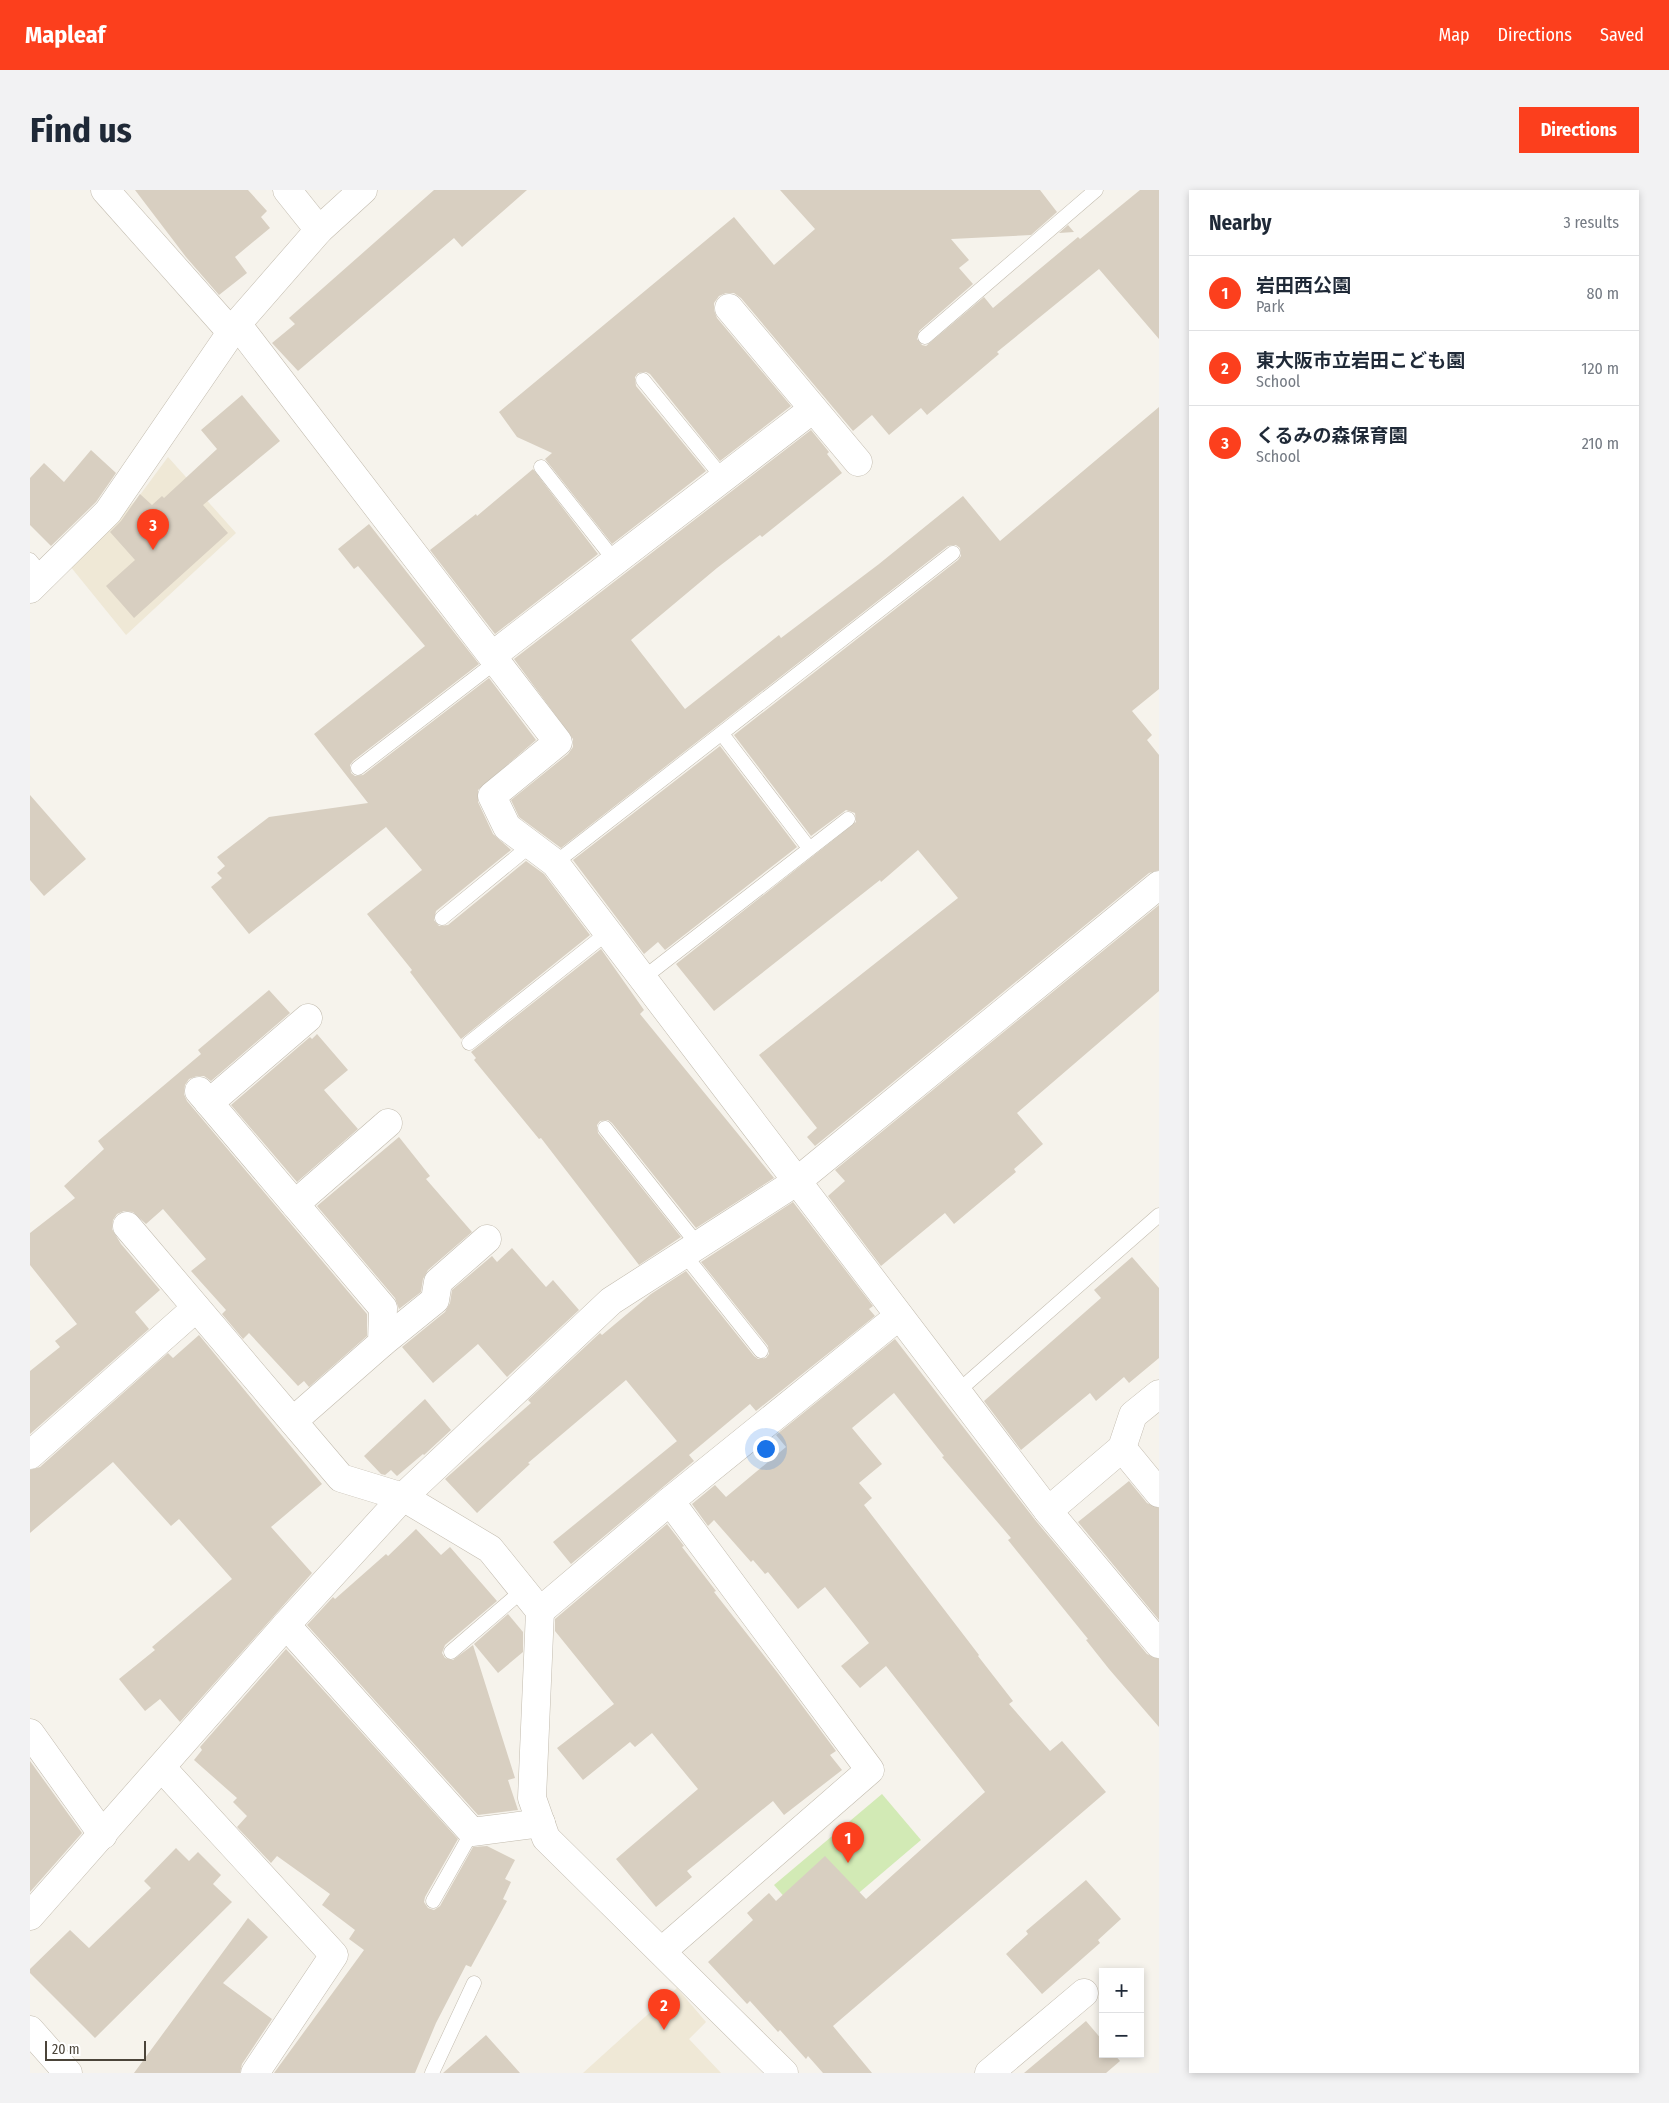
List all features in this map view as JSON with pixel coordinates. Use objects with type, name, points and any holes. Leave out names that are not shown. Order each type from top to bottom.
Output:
[{"type":"street","points":[[105,190],[234,329],[495,658],[558,742],[492,796],[508,827],[555,863],[1048,1512],[1159,1644]]},
{"type":"street","points":[[287,190],[319,230]]},
{"type":"street","points":[[34,575],[108,512],[234,329],[319,230],[363,190]]},
{"type":"street","points":[[729,308],[858,462]]},
{"type":"street","points":[[495,658],[615,561],[812,409]]},
{"type":"street","points":[[30,1916],[286,1625],[403,1497],[611,1301],[796,1182],[1159,885]]},
{"type":"street","points":[[308,1018],[204,1097],[383,1308],[382,1343]]},
{"type":"street","points":[[295,1204],[388,1123]]},
{"type":"street","points":[[127,1226],[341,1478],[403,1497],[490,1549],[532,1600],[532,1798],[546,1838],[784,2073]]},
{"type":"street","points":[[293,1421],[382,1343],[435,1300],[438,1282],[487,1239]]},
{"type":"street","points":[[30,1455],[196,1308]]},
{"type":"street","points":[[532,1600],[670,1501],[899,1316]]},
{"type":"street","points":[[1048,1512],[1122,1448],[1133,1415],[1159,1394]]},
{"type":"street","points":[[1122,1448],[1159,1493]]},
{"type":"street","points":[[662,1951],[870,1770],[670,1501]]},
{"type":"street","points":[[286,1625],[472,1832],[541,1823]]},
{"type":"street","points":[[30,1733],[103,1835]]},
{"type":"street","points":[[162,1768],[334,1955],[255,2073]]},
{"type":"street","points":[[990,2073],[1084,1993]]},
{"type":"street","points":[[30,2030],[68,2073]]},
{"type":"lane","points":[[925,337],[1096,190]]},
{"type":"lane","points":[[643,380],[723,478]]},
{"type":"lane","points":[[542,467],[615,561]]},
{"type":"lane","points":[[555,863],[953,553]]},
{"type":"lane","points":[[358,768],[495,658]]},
{"type":"lane","points":[[722,734],[810,848]]},
{"type":"lane","points":[[642,979],[848,819]]},
{"type":"lane","points":[[442,918],[531,845]]},
{"type":"lane","points":[[469,1043],[607,932]]},
{"type":"lane","points":[[605,1128],[761,1351]]},
{"type":"lane","points":[[957,1392],[1159,1215]]},
{"type":"lane","points":[[451,1652],[532,1600]]},
{"type":"lane","points":[[432,1901],[472,1832]]},
{"type":"lane","points":[[432,2073],[474,1983]]},
{"type":"shaded area","points":[[168,457],[236,533],[126,635],[70,566],[137,499]]},
{"type":"shaded area","points":[[677,1988],[706,2022],[689,2039],[721,2073],[583,2073]]},
{"type":"green space","points":[[882,1794],[921,1840],[814,1931],[774,1885]]},
{"type":"building","points":[[135,190],[248,190],[267,211],[261,217],[270,228],[235,257],[247,273],[219,295],[186,257]]},
{"type":"building","points":[[434,190],[527,190],[462,247],[454,238],[298,371],[272,343],[295,324],[289,318]]},
{"type":"building","points":[[780,190],[1040,190],[1057,212],[1031,235],[951,239],[969,260],[959,268],[973,284],[919,331],[917,339],[922,345],[926,346],[984,297],[993,308],[1078,237],[1080,239],[1140,190],[1159,190],[1159,339],[1099,269],[997,352],[999,354],[927,415],[921,408],[889,435],[872,415],[853,431],[741,298],[734,293],[726,293],[719,296],[714,303],[717,318],[791,406],[720,461],[650,374],[646,372],[638,373],[635,377],[636,386],[706,471],[612,544],[545,459],[552,453],[517,437],[499,412],[734,217],[774,265],[815,229]]},
{"type":"building","points":[[1068,225],[1074,232],[1059,233]]},
{"type":"building","points":[[242,395],[280,441],[203,505],[228,533],[134,618],[106,586],[135,560],[110,532],[121,521],[140,494],[152,505],[162,496],[164,498],[217,449],[201,430]]},
{"type":"building","points":[[1159,407],[1159,689],[1132,711],[1152,735],[1147,740],[1159,755],[1159,870],[1149,873],[815,1146],[807,1137],[817,1128],[759,1055],[958,898],[918,850],[881,882],[880,880],[714,1011],[676,964],[856,822],[855,813],[846,810],[811,836],[734,735],[958,560],[961,556],[960,548],[956,545],[948,546],[561,848],[519,817],[511,800],[568,754],[573,747],[573,739],[514,659],[811,430],[829,452],[827,454],[842,473],[762,537],[760,535],[717,568],[631,640],[685,709],[779,635],[781,638],[879,564],[963,496],[1000,541]]},
{"type":"building","points":[[91,450],[116,473],[96,502],[51,546],[30,525],[30,478],[44,463],[64,482]]},
{"type":"building","points":[[533,469],[598,554],[495,634],[430,550],[476,514],[477,516]]},
{"type":"building","points":[[369,524],[479,664],[353,761],[350,765],[351,773],[355,776],[363,775],[489,678],[536,740],[478,790],[478,802],[493,834],[511,850],[436,911],[434,920],[439,926],[448,925],[526,861],[544,874],[590,935],[461,1039],[410,972],[412,970],[367,914],[422,870],[386,827],[249,934],[211,887],[222,878],[217,873],[225,866],[217,857],[269,817],[368,803],[314,734],[425,646],[358,566],[354,569],[338,549]]},
{"type":"building","points":[[720,746],[797,847],[665,950],[658,942],[644,954],[573,860]]},
{"type":"building","points":[[30,795],[86,859],[44,896],[30,880]]},
{"type":"building","points":[[1159,905],[1159,991],[1017,1113],[1043,1144],[1014,1169],[1016,1172],[954,1224],[945,1213],[881,1266],[828,1196],[845,1181],[835,1170]]},
{"type":"building","points":[[601,949],[644,1010],[640,1014],[774,1178],[696,1228],[612,1123],[608,1120],[600,1121],[597,1125],[598,1133],[681,1237],[639,1265],[541,1138],[539,1139],[474,1060],[476,1058],[471,1052]]},
{"type":"building","points":[[269,990],[290,1013],[211,1081],[204,1076],[189,1079],[185,1085],[184,1094],[187,1101],[367,1314],[367,1336],[309,1387],[304,1381],[298,1386],[249,1333],[243,1339],[222,1314],[226,1310],[191,1271],[206,1259],[163,1209],[146,1224],[133,1212],[124,1211],[117,1214],[113,1220],[112,1229],[121,1244],[160,1290],[135,1312],[149,1329],[30,1434],[30,1371],[60,1347],[55,1341],[77,1324],[30,1265],[30,1233],[75,1198],[64,1186],[104,1149],[98,1141],[201,1054],[198,1050]]},
{"type":"building","points":[[317,1034],[348,1070],[324,1090],[358,1129],[297,1182],[231,1105],[310,1037],[312,1039]]},
{"type":"building","points":[[399,1137],[430,1176],[426,1179],[472,1232],[428,1270],[423,1279],[421,1292],[399,1309],[395,1298],[317,1206]]},
{"type":"building","points":[[793,1202],[873,1306],[869,1309],[875,1316],[756,1411],[750,1404],[689,1455],[694,1461],[571,1564],[553,1542],[677,1441],[626,1380],[528,1463],[530,1464],[477,1513],[445,1479],[531,1403],[528,1400],[600,1333],[602,1335],[651,1294],[686,1271],[754,1356],[758,1359],[766,1358],[769,1354],[768,1346],[701,1262]]},
{"type":"building","points":[[512,1248],[546,1287],[553,1280],[579,1310],[507,1377],[478,1344],[433,1383],[402,1347],[445,1312],[450,1303],[452,1290],[492,1256],[497,1262]]},
{"type":"building","points":[[1132,1257],[1159,1288],[1159,1358],[1129,1383],[1124,1377],[1096,1401],[1090,1393],[1021,1450],[984,1401],[1101,1298],[1094,1290]]},
{"type":"building","points":[[199,1335],[322,1484],[271,1527],[312,1573],[180,1722],[160,1699],[145,1711],[119,1679],[155,1650],[152,1647],[232,1579],[179,1519],[171,1526],[113,1462],[30,1533],[30,1470],[40,1467],[168,1353],[173,1358]]},
{"type":"building","points":[[895,1339],[1036,1521],[1147,1654],[1159,1659],[1159,1727],[1109,1669],[1086,1640],[1088,1639],[1008,1540],[1011,1538],[942,1457],[944,1456],[894,1393],[852,1428],[882,1464],[859,1483],[872,1498],[864,1505],[1013,1701],[1009,1704],[1050,1751],[1062,1741],[1106,1792],[833,2026],[872,2073],[823,2073],[808,2056],[806,2059],[780,2030],[778,2032],[750,2001],[747,2004],[708,1962],[753,1920],[747,1913],[769,1893],[776,1901],[825,1856],[866,1899],[985,1792],[886,1666],[860,1688],[841,1666],[869,1643],[825,1587],[798,1609],[768,1572],[765,1574],[753,1560],[751,1562],[714,1520],[708,1526],[692,1504],[715,1485],[726,1497],[786,1447],[776,1435]]},
{"type":"building","points":[[425,1399],[451,1430],[424,1455],[397,1476],[391,1470],[385,1475],[381,1474],[364,1456]]},
{"type":"building","points":[[1129,1481],[1147,1503],[1159,1508],[1159,1620],[1078,1522]]},
{"type":"building","points":[[667,1524],[716,1591],[714,1592],[836,1751],[830,1755],[842,1770],[784,1815],[773,1801],[687,1871],[692,1877],[656,1907],[616,1859],[698,1789],[652,1733],[635,1747],[630,1742],[583,1780],[557,1748],[614,1704],[555,1631],[555,1619]]},
{"type":"building","points":[[416,1529],[441,1555],[450,1547],[497,1601],[445,1645],[442,1653],[445,1658],[453,1660],[473,1645],[515,1778],[508,1780],[518,1810],[478,1815],[307,1625],[333,1597],[335,1599],[386,1554],[388,1556]]},
{"type":"building","points":[[508,1614],[523,1632],[523,1652],[498,1673],[474,1644]]},
{"type":"building","points":[[286,1649],[458,1839],[425,1897],[424,1902],[428,1908],[434,1910],[440,1906],[473,1847],[487,1846],[515,1860],[505,1879],[511,1882],[503,1899],[507,1901],[471,1967],[466,1965],[436,2023],[415,2073],[274,2073],[364,1950],[349,1939],[355,1930],[322,1905],[330,1894],[277,1856],[271,1863],[237,1827],[247,1816],[233,1802],[237,1798],[194,1760],[202,1750],[200,1747]]},
{"type":"building","points":[[30,1761],[82,1833],[30,1892]]},
{"type":"building","points":[[176,1848],[189,1861],[198,1852],[221,1875],[213,1884],[232,1902],[95,2038],[30,1973],[30,1969],[70,1930],[89,1948],[151,1888],[144,1881]]},
{"type":"building","points":[[1086,1880],[1121,1919],[1098,1940],[1100,1943],[1042,1994],[1006,1954],[1028,1934],[1026,1931]]},
{"type":"building","points":[[248,1918],[268,1937],[223,1983],[272,2019],[242,2064],[240,2073],[134,2073]]},
{"type":"building","points":[[1086,2021],[1099,2036],[1099,2058],[1117,2058],[1120,2061],[1106,2073],[1024,2073]]},
{"type":"building","points":[[486,2035],[520,2073],[443,2073]]},
{"type":"place","name":"くるみの森保育園","points":[[153,550]]},
{"type":"place","name":"岩田西公園","points":[[848,1863]]},
{"type":"place","name":"東大阪市立岩田こども園","points":[[664,2030]]}]
